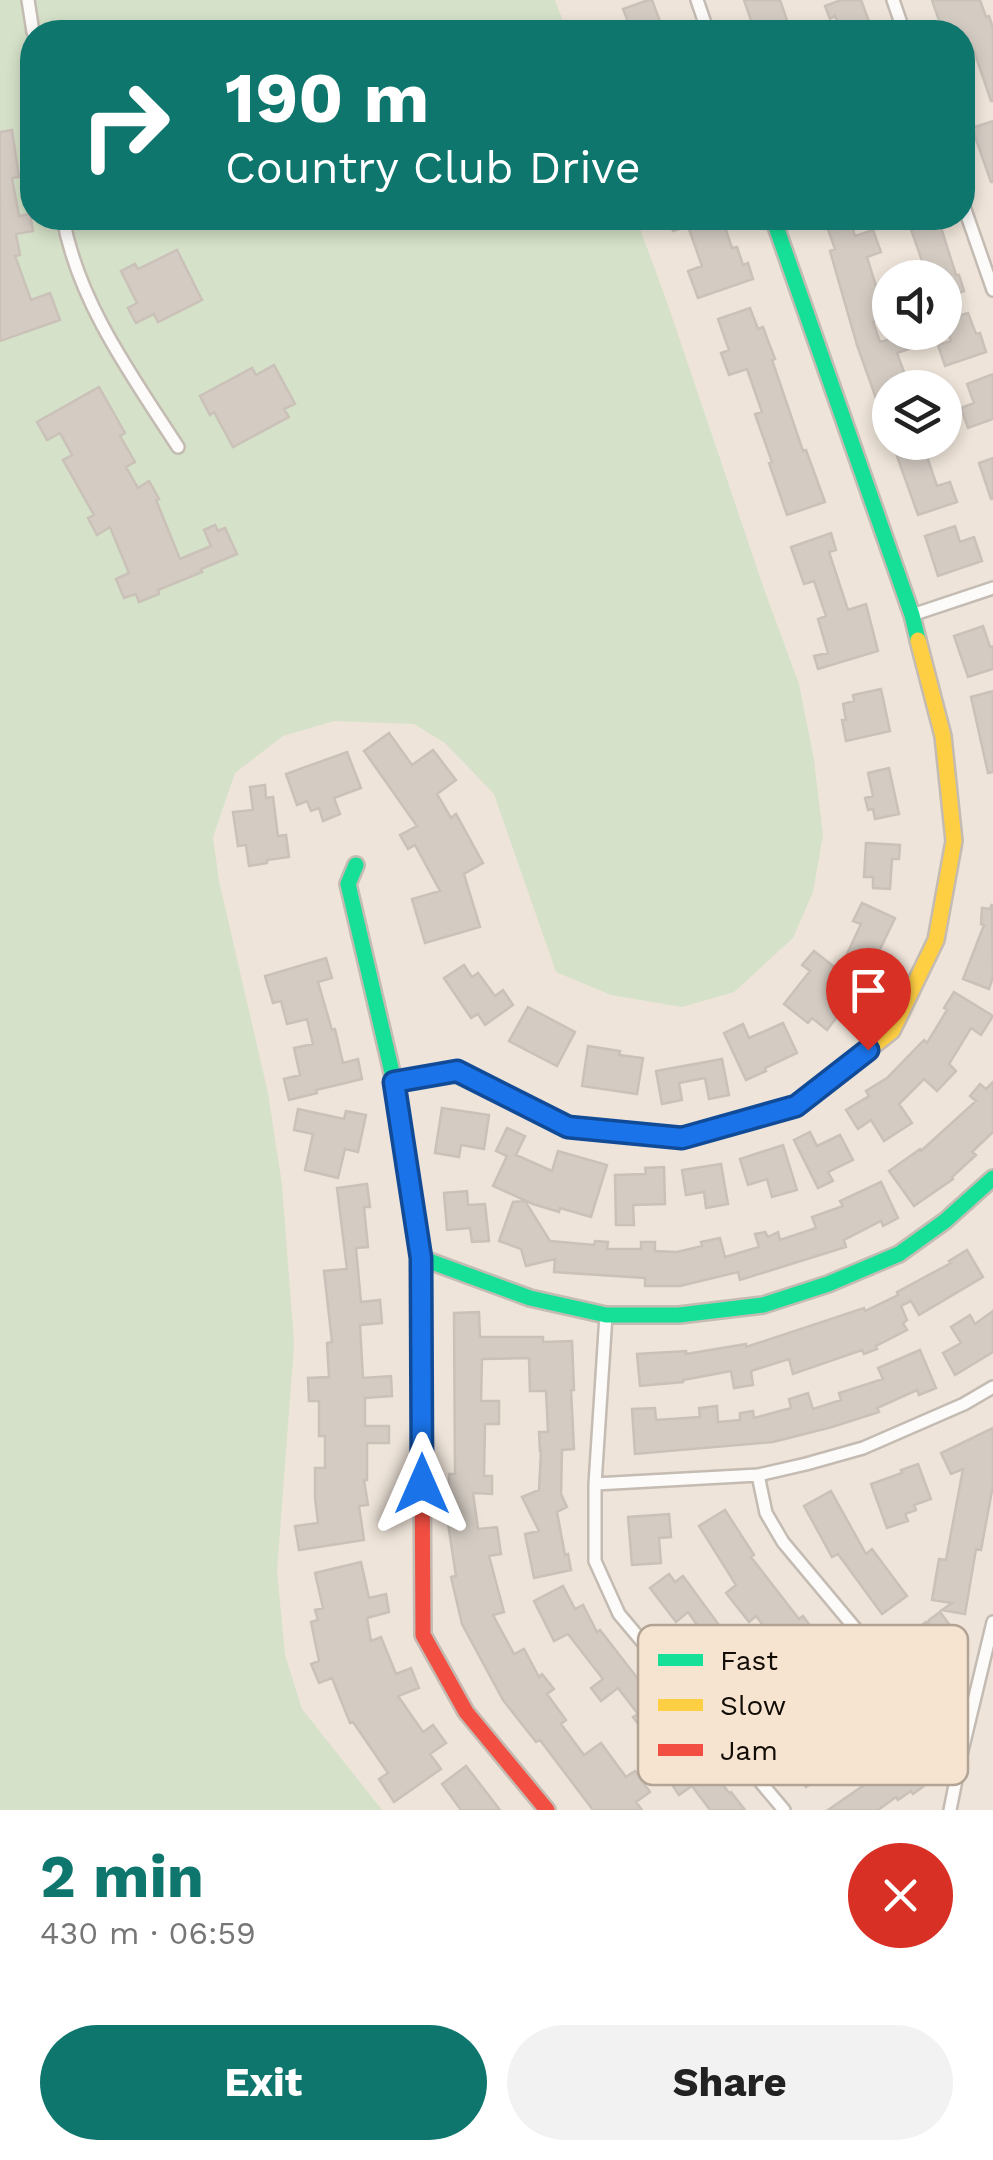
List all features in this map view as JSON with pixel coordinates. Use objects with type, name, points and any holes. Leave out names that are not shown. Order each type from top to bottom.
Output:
[{"type":"street","points":[[65,230],[85,293],[178,447]]},
{"type":"street","points":[[394,1082],[457,1071],[568,1127],[682,1138],[796,1106],[892,1031],[936,940],[954,841],[944,736],[912,615],[777,230]]},
{"type":"street","points":[[972,230],[993,290]]},
{"type":"street","points":[[912,615],[993,588]]},
{"type":"street","points":[[356,865],[348,884],[394,1082],[421,1258],[423,1635],[466,1712],[546,1810]]},
{"type":"street","points":[[421,1258],[530,1298],[606,1315],[679,1315],[763,1305],[828,1284],[899,1254],[946,1222],[993,1178]]},
{"type":"street","points":[[606,1315],[595,1484],[595,1561],[619,1614],[638,1637]]},
{"type":"street","points":[[595,1484],[758,1475],[863,1448],[964,1404],[993,1387]]},
{"type":"street","points":[[758,1475],[766,1513],[782,1542],[852,1625]]},
{"type":"street","points":[[968,1726],[993,1622]]},
{"type":"street","points":[[763,1785],[784,1810]]},
{"type":"street","points":[[950,1810],[955,1785]]},
{"type":"green space","points":[[0,0],[555,0],[562,20],[20,20],[20,230],[640,230],[799,684],[823,835],[813,892],[793,938],[734,992],[682,1007],[611,995],[556,972],[494,794],[445,743],[414,724],[334,721],[283,736],[235,773],[213,837],[219,881],[268,1093],[282,1185],[294,1344],[277,1571],[285,1655],[302,1709],[382,1810],[0,1810]]},
{"type":"building","points":[[652,0],[660,20],[627,20],[623,9]]},
{"type":"building","points":[[744,0],[780,0],[787,20],[751,20]]},
{"type":"building","points":[[841,0],[861,0],[868,20],[836,20],[835,16],[830,19],[825,6]]},
{"type":"building","points":[[932,0],[980,0],[993,28],[993,101],[975,54],[975,20],[939,20]]},
{"type":"building","points":[[993,121],[993,182],[975,137],[975,127]]},
{"type":"building","points":[[12,130],[19,177],[12,178],[20,230],[33,231],[16,234],[20,255],[15,256],[31,300],[50,293],[60,320],[0,341],[0,132]]},
{"type":"building","points":[[689,230],[726,230],[732,248],[737,247],[743,265],[748,263],[753,279],[698,298],[688,271],[702,266]]},
{"type":"building","points":[[828,230],[853,230],[855,236],[873,230],[881,252],[867,257],[872,273],[872,350],[906,350],[897,353],[903,370],[872,370],[872,387],[857,345],[830,251],[835,249]]},
{"type":"building","points":[[911,230],[942,230],[951,260],[922,260]]},
{"type":"building","points":[[177,250],[202,300],[158,322],[154,314],[136,323],[128,308],[137,303],[121,271],[135,264],[138,269]]},
{"type":"building","points":[[750,308],[758,329],[763,327],[803,451],[806,450],[825,502],[787,515],[755,414],[762,412],[747,369],[729,375],[721,353],[729,350],[718,319]]},
{"type":"building","points":[[968,313],[986,352],[945,366],[940,350],[962,350],[962,315]]},
{"type":"building","points":[[274,365],[295,404],[284,409],[289,417],[233,447],[214,412],[210,415],[200,396],[252,368],[256,375]]},
{"type":"building","points":[[993,374],[993,419],[968,428],[962,408],[974,403],[967,384]]},
{"type":"building","points":[[99,387],[125,433],[120,436],[135,462],[126,467],[138,488],[149,481],[180,559],[211,546],[204,530],[215,525],[218,531],[225,528],[237,554],[139,602],[136,594],[124,598],[116,579],[129,573],[110,527],[97,535],[88,518],[94,515],[63,460],[72,455],[60,433],[47,440],[37,422]]},
{"type":"building","points":[[993,458],[993,499],[991,499],[979,463]]},
{"type":"building","points":[[898,460],[928,460],[937,486],[950,482],[957,502],[918,515]]},
{"type":"building","points":[[955,526],[960,542],[974,537],[982,561],[938,576],[925,536]]},
{"type":"building","points":[[831,533],[836,550],[829,552],[848,610],[866,604],[878,651],[818,669],[814,656],[828,653],[818,619],[826,616],[814,581],[804,584],[791,547]]},
{"type":"building","points":[[983,626],[990,647],[993,646],[993,669],[968,677],[954,636]]},
{"type":"building","points":[[881,689],[890,731],[846,741],[843,704],[854,701],[853,695]]},
{"type":"building","points":[[993,691],[993,772],[988,773],[971,697]]},
{"type":"building","points":[[389,733],[412,765],[433,750],[456,780],[437,794],[451,818],[456,814],[483,863],[464,874],[480,927],[425,943],[412,899],[440,891],[415,845],[408,849],[400,835],[417,826],[364,751]]},
{"type":"building","points":[[347,752],[361,788],[334,798],[340,814],[323,821],[319,808],[311,811],[307,801],[297,805],[286,774]]},
{"type":"building","points":[[889,768],[899,814],[875,819],[865,798],[873,796],[868,773]]},
{"type":"building","points":[[265,785],[266,798],[273,797],[278,836],[286,835],[289,857],[249,866],[246,845],[238,846],[233,812],[253,810],[250,787]]},
{"type":"building","points":[[866,843],[900,845],[899,859],[892,859],[890,889],[873,888],[873,877],[864,877]]},
{"type":"building","points":[[862,903],[895,918],[872,966],[847,954],[861,924],[853,921]]},
{"type":"building","points":[[992,904],[993,977],[989,989],[963,979],[984,925],[982,908],[990,909]]},
{"type":"building","points":[[814,951],[865,991],[855,1003],[850,1000],[827,1030],[812,1018],[808,1023],[784,1004],[810,971],[802,965]]},
{"type":"building","points":[[326,958],[332,978],[318,982],[332,1030],[335,1029],[343,1063],[358,1059],[362,1079],[289,1100],[284,1079],[300,1075],[294,1048],[313,1044],[307,1019],[287,1024],[281,1001],[273,1003],[265,976]]},
{"type":"building","points":[[464,965],[472,977],[478,973],[495,996],[503,990],[513,1005],[485,1025],[478,1014],[471,1018],[444,978]]},
{"type":"building","points":[[954,992],[993,1016],[981,1035],[971,1028],[949,1064],[956,1071],[937,1091],[924,1079],[899,1104],[912,1123],[884,1141],[871,1120],[858,1129],[846,1110],[869,1096],[866,1091],[887,1078],[924,1040],[927,1043]]},
{"type":"building","points":[[528,1007],[575,1032],[557,1066],[509,1041]]},
{"type":"building","points":[[783,1023],[797,1053],[746,1080],[724,1033],[743,1024],[749,1038]]},
{"type":"building","points":[[588,1046],[643,1058],[637,1094],[582,1086]]},
{"type":"building","points":[[722,1059],[729,1095],[709,1099],[705,1078],[679,1083],[682,1100],[662,1104],[656,1071]]},
{"type":"building","points":[[993,1082],[993,1132],[972,1152],[976,1155],[953,1179],[914,1206],[889,1171],[921,1151],[976,1101],[970,1096],[980,1084],[986,1089]]},
{"type":"building","points":[[442,1108],[489,1115],[484,1149],[461,1145],[459,1157],[435,1153]]},
{"type":"building","points":[[298,1109],[344,1119],[346,1111],[366,1115],[358,1152],[345,1149],[338,1178],[305,1170],[313,1134],[294,1130]]},
{"type":"building","points":[[507,1128],[525,1136],[516,1155],[552,1171],[558,1151],[607,1165],[591,1217],[533,1204],[493,1186],[507,1156],[496,1151]]},
{"type":"building","points":[[810,1132],[817,1146],[840,1135],[853,1160],[828,1172],[833,1181],[818,1188],[794,1140]]},
{"type":"building","points":[[783,1145],[797,1190],[772,1197],[767,1179],[748,1185],[740,1159]]},
{"type":"building","points":[[721,1164],[728,1204],[706,1208],[704,1192],[686,1195],[682,1170]]},
{"type":"building","points":[[664,1167],[665,1204],[633,1205],[634,1225],[616,1225],[615,1175],[646,1174],[645,1168]]},
{"type":"building","points":[[881,1182],[898,1218],[883,1226],[881,1221],[844,1240],[846,1247],[740,1280],[738,1272],[680,1286],[645,1286],[645,1278],[554,1272],[555,1259],[526,1266],[521,1249],[499,1241],[513,1202],[525,1201],[550,1241],[594,1245],[595,1241],[608,1242],[607,1249],[641,1249],[641,1242],[655,1242],[655,1251],[677,1252],[720,1238],[725,1257],[759,1247],[755,1234],[765,1232],[768,1237],[778,1232],[780,1240],[816,1228],[812,1217],[843,1206],[840,1201]]},
{"type":"building","points":[[367,1184],[370,1207],[364,1207],[368,1247],[356,1248],[361,1302],[380,1300],[382,1323],[360,1325],[363,1378],[391,1376],[392,1396],[365,1398],[365,1426],[389,1426],[389,1443],[367,1443],[364,1480],[368,1505],[359,1506],[364,1540],[299,1550],[295,1526],[318,1523],[315,1468],[325,1468],[325,1436],[319,1436],[319,1401],[309,1401],[308,1378],[329,1377],[327,1343],[332,1342],[324,1271],[347,1269],[337,1188]]},
{"type":"building","points":[[467,1191],[468,1205],[485,1204],[489,1241],[472,1242],[470,1228],[447,1230],[444,1193]]},
{"type":"building","points":[[967,1250],[983,1277],[919,1315],[911,1301],[901,1306],[907,1330],[876,1346],[877,1349],[864,1354],[862,1350],[793,1374],[789,1359],[751,1371],[753,1385],[734,1388],[731,1371],[683,1382],[640,1386],[637,1354],[686,1354],[746,1347],[864,1308],[865,1311],[898,1295],[897,1292]]},
{"type":"building","points":[[993,1311],[993,1352],[955,1375],[943,1353],[961,1343],[951,1327],[970,1315],[975,1324]]},
{"type":"building","points":[[479,1312],[480,1337],[572,1341],[574,1449],[562,1450],[561,1494],[567,1507],[557,1512],[571,1570],[534,1578],[525,1534],[539,1531],[522,1497],[539,1490],[539,1432],[548,1432],[546,1391],[530,1391],[529,1358],[482,1359],[481,1401],[499,1401],[499,1424],[485,1424],[484,1476],[492,1476],[492,1494],[473,1493],[478,1529],[497,1527],[501,1554],[489,1556],[504,1612],[493,1615],[514,1654],[524,1649],[539,1677],[542,1674],[554,1689],[547,1694],[566,1720],[561,1724],[584,1755],[601,1743],[626,1777],[635,1771],[638,1785],[645,1785],[650,1792],[636,1802],[642,1810],[593,1810],[540,1740],[536,1742],[503,1700],[462,1624],[451,1577],[456,1576],[446,1510],[449,1474],[455,1474],[454,1313]]},
{"type":"building","points":[[920,1350],[936,1388],[919,1395],[917,1390],[877,1408],[879,1412],[773,1442],[635,1454],[632,1409],[655,1408],[656,1420],[700,1417],[699,1408],[717,1406],[718,1422],[740,1420],[740,1413],[753,1411],[754,1418],[791,1408],[789,1399],[808,1393],[813,1409],[841,1400],[839,1393],[883,1379],[878,1368]]},
{"type":"building","points":[[993,1428],[993,1485],[981,1550],[976,1549],[965,1614],[942,1610],[952,1603],[932,1600],[939,1559],[946,1560],[963,1469],[951,1474],[941,1453]]},
{"type":"building","points":[[918,1464],[931,1499],[914,1505],[916,1510],[905,1514],[908,1521],[887,1528],[871,1484]]},
{"type":"building","points":[[831,1491],[866,1554],[872,1549],[907,1596],[882,1614],[838,1554],[832,1557],[804,1506]]},
{"type":"building","points":[[725,1510],[754,1555],[751,1557],[799,1619],[803,1616],[810,1625],[763,1625],[756,1616],[749,1622],[726,1593],[736,1585],[699,1526]]},
{"type":"building","points":[[669,1514],[671,1537],[659,1538],[661,1563],[632,1565],[628,1517]]},
{"type":"building","points":[[361,1562],[369,1598],[386,1594],[389,1612],[367,1618],[371,1641],[381,1637],[396,1674],[411,1668],[419,1688],[398,1696],[423,1732],[433,1725],[446,1743],[430,1754],[441,1769],[394,1802],[379,1779],[388,1773],[350,1723],[332,1678],[319,1683],[311,1664],[319,1661],[311,1622],[318,1620],[315,1610],[323,1608],[315,1573]]},
{"type":"building","points":[[669,1574],[675,1582],[683,1576],[719,1625],[697,1625],[688,1612],[676,1622],[650,1588]]},
{"type":"building","points":[[563,1586],[575,1609],[583,1605],[597,1632],[600,1630],[638,1679],[638,1714],[618,1688],[601,1701],[591,1688],[603,1679],[568,1634],[554,1641],[534,1601]]},
{"type":"building","points":[[940,1612],[950,1625],[922,1625]]},
{"type":"building","points":[[466,1766],[500,1810],[461,1810],[442,1784]]},
{"type":"building","points":[[672,1785],[723,1785],[745,1810],[710,1810],[692,1786],[679,1795]]},
{"type":"building","points":[[864,1785],[924,1786],[898,1800],[896,1797],[878,1810],[828,1810]]},
{"type":"traffic: fast","points":[[777,230],[918,640]]},
{"type":"traffic: fast","points":[[356,865],[348,884],[394,1081],[421,1258],[422,1457]]},
{"type":"traffic: fast","points":[[394,1081],[457,1071],[568,1127],[682,1138],[797,1106],[848,1066]]},
{"type":"traffic: fast","points":[[421,1258],[530,1298],[606,1315],[679,1315],[763,1305],[828,1284],[899,1254],[945,1221],[993,1178]]},
{"type":"traffic: slow","points":[[848,1066],[892,1031],[936,940],[954,841],[943,736],[918,640]]},
{"type":"traffic: jam","points":[[422,1457],[423,1635],[466,1712],[547,1810]]},
{"type":"route","points":[[422,1484],[421,1258],[394,1082],[457,1071],[568,1127],[682,1138],[796,1106],[868,1050]]}]
